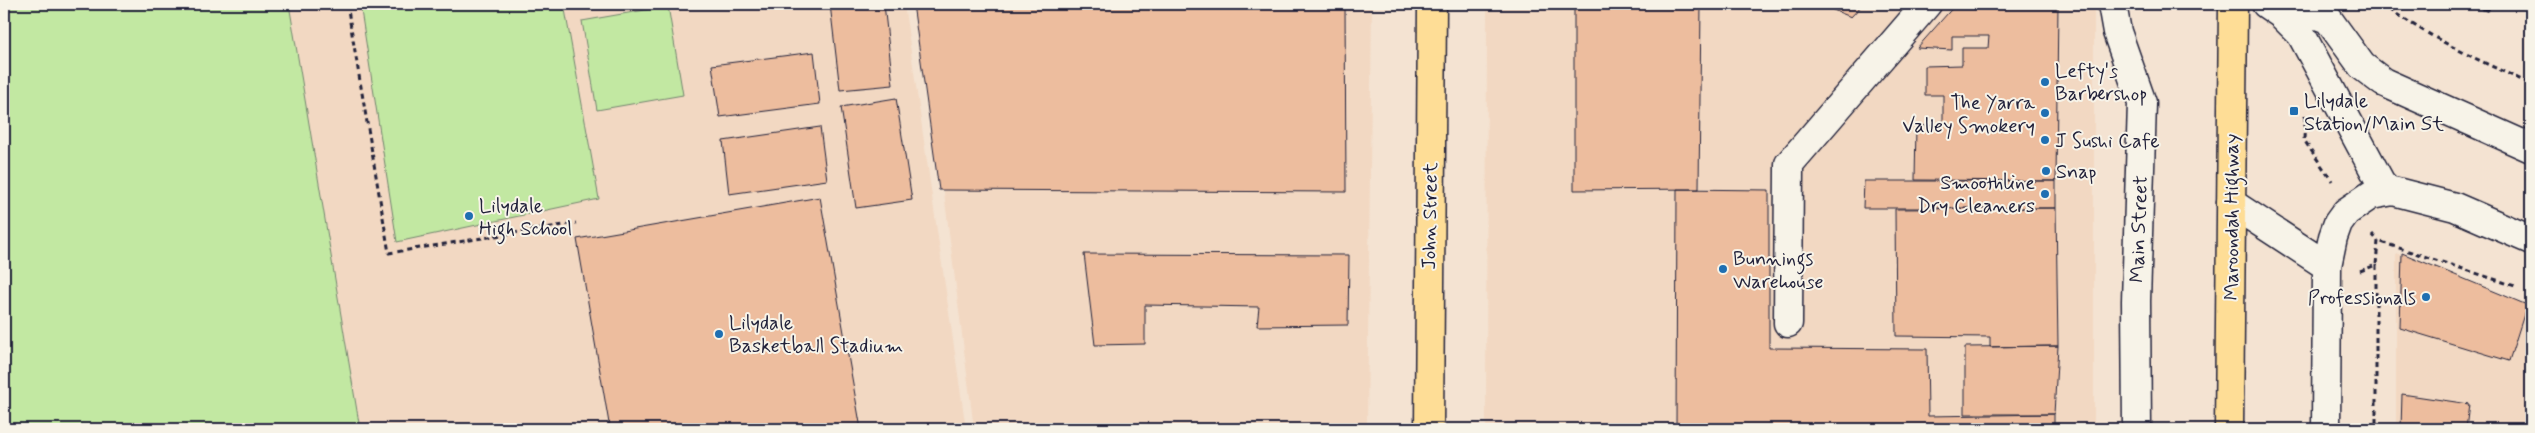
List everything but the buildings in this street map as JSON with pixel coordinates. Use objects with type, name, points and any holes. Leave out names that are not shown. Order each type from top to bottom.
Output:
[{"type":"main road","name":"John Street","points":[[1429,429],[1432,4]]},
{"type":"main road","name":"Maroondah Highway","points":[[2229,429],[2233,4]]},
{"type":"street","points":[[1788,323],[1789,164],[1927,4]]},
{"type":"street","name":"Main Street","points":[[2112,4],[2117,32],[2142,103],[2136,301],[2137,429]]},
{"type":"street","points":[[2266,4],[2282,15],[2301,34],[2381,184],[2389,191],[2455,208],[2531,240]]},
{"type":"street","points":[[2287,4],[2328,20],[2362,66],[2383,82],[2531,148]]},
{"type":"street","points":[[2326,429],[2327,274],[2333,237],[2338,223],[2346,212],[2371,196],[2389,191]]},
{"type":"street","points":[[2231,203],[2327,274]]},
{"type":"path","points":[[347,4],[389,252],[576,223]]},
{"type":"path","points":[[2382,4],[2417,29],[2461,53],[2531,84]]},
{"type":"path","points":[[2376,429],[2376,265],[2378,241],[2518,287]]},
{"type":"path","points":[[2327,274],[2376,265]]},
{"type":"shaded area","name":"Lilydale High School","points":[[4,4],[904,4],[966,429],[4,429]]},
{"type":"shaded area","points":[[920,4],[1372,4],[1367,429],[974,429]]},
{"type":"shaded area","points":[[1487,4],[2094,4],[2094,429],[1486,429]]},
{"type":"shaded area","points":[[2396,253],[2531,310],[2531,429],[2396,429]]},
{"type":"green space","points":[[4,4],[289,4],[360,429],[4,429]]},
{"type":"green space","points":[[360,4],[564,4],[599,199],[397,242]]},
{"type":"green space","points":[[668,6],[683,95],[597,110],[582,21]]},
{"type":"railway","points":[[2472,4],[2487,9]]},
{"type":"place","name":"Lefty's Barbershop","points":[[2045,82]]},
{"type":"place","name":"Lilydale Station/Main St","points":[[2294,111]]},
{"type":"place","name":"The Yarra Valley Smokery","points":[[2045,113]]},
{"type":"place","name":"J Sushi Cafe","points":[[2045,140]]},
{"type":"place","name":"Snap","points":[[2046,171]]},
{"type":"place","name":"Smoothline Dry Cleaners","points":[[2045,194]]},
{"type":"place","name":"Lilydale High School","points":[[469,216]]},
{"type":"place","name":"Bunnings Warehouse","points":[[1723,269]]},
{"type":"place","name":"Professionals","points":[[2426,297]]},
{"type":"place","name":"Lilydale Basketball Stadium","points":[[719,334]]}]
